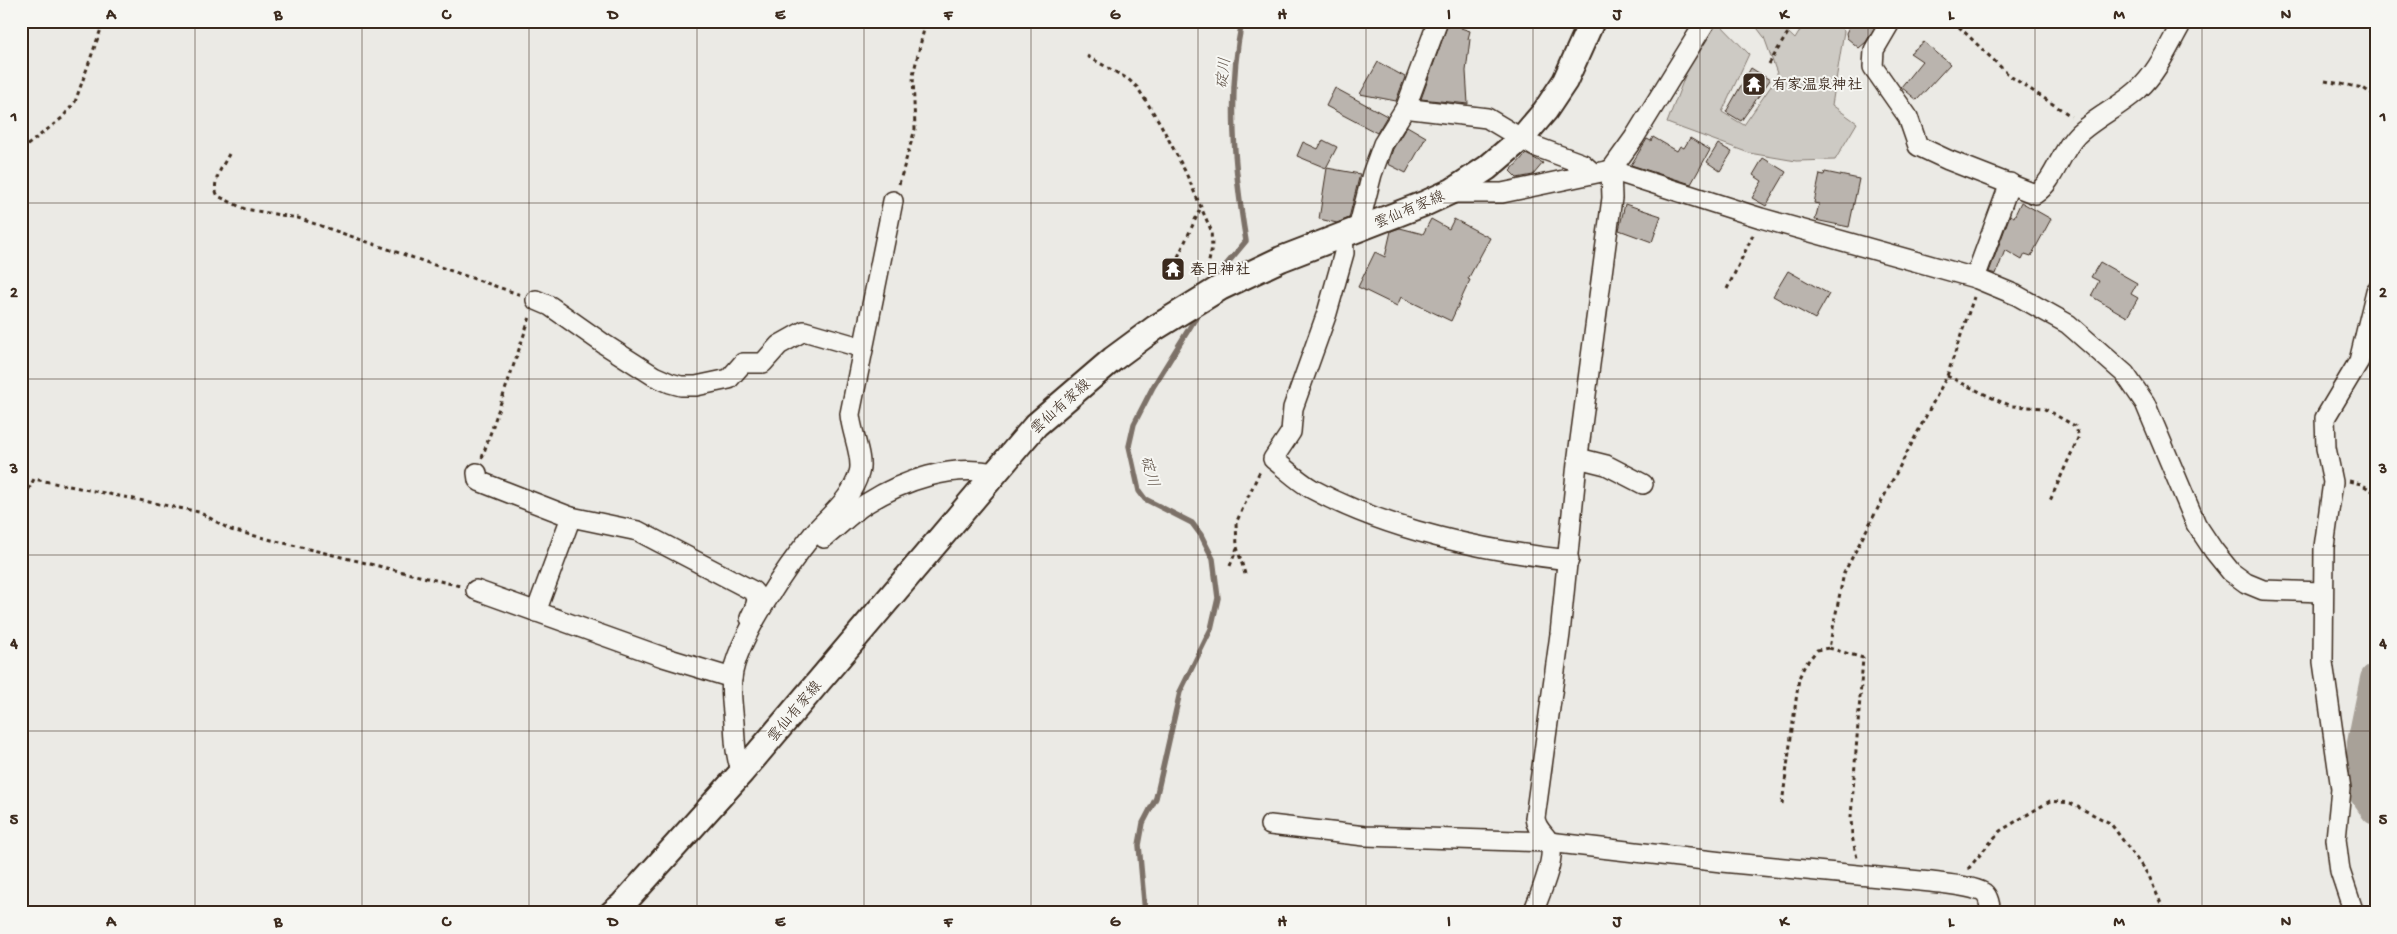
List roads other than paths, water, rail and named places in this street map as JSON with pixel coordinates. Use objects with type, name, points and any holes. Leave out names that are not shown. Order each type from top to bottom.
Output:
[{"type":"main road","name":"雲仙有家線","points":[[612,913],[742,772],[1036,425],[1106,365],[1155,328],[1194,304],[1213,282],[1281,259],[1426,203],[1452,191],[1487,168],[1522,138],[1545,111],[1565,81],[1592,21]]},
{"type":"street","points":[[1438,21],[1406,107],[1383,144],[1374,167],[1344,253],[1327,313],[1293,408],[1291,432],[1273,459],[1313,489],[1401,525],[1445,538],[1516,554],[1569,560]]},
{"type":"street","points":[[1452,191],[1456,193],[1502,193],[1602,171],[1634,138],[1706,21]]},
{"type":"street","points":[[1892,21],[1874,50],[1873,67],[1908,117],[1918,146],[2034,194],[2044,188],[2067,148],[2078,134],[2140,89],[2150,78],[2183,21]]},
{"type":"street","points":[[1406,107],[1412,110],[1486,118],[1534,146],[1602,171],[1975,278],[2016,295],[2068,324],[2125,374],[2145,403],[2196,524],[2231,572],[2246,583],[2263,590],[2322,592]]},
{"type":"street","points":[[1533,913],[1551,857],[1549,842],[1538,830],[1535,818],[1569,560],[1578,458],[1612,198],[1602,171]]},
{"type":"street","points":[[1975,278],[2010,183]]},
{"type":"street","points":[[742,772],[737,761],[735,746],[732,678],[740,651],[750,630],[790,565],[815,532],[844,503],[860,471],[860,459],[851,428],[850,414],[894,201]]},
{"type":"street","points":[[2354,913],[2340,871],[2336,839],[2341,790],[2323,662],[2322,592],[2324,547],[2333,482],[2326,448],[2325,418],[2359,362],[2376,291]]},
{"type":"street","points":[[536,300],[550,306],[654,376],[681,386],[696,386],[729,379],[743,362],[763,363],[779,346],[804,331],[863,348]]},
{"type":"street","points":[[1578,458],[1606,465],[1643,484]]},
{"type":"street","points":[[790,565],[865,504],[894,488],[920,478],[956,471],[981,470],[995,473]]},
{"type":"street","points":[[477,472],[478,480],[481,482],[572,517],[638,531],[753,590],[757,597],[747,625],[750,630]]},
{"type":"street","points":[[536,612],[572,517]]},
{"type":"street","points":[[476,590],[663,658],[732,678]]},
{"type":"street","points":[[1270,825],[1365,836],[1549,842],[1722,862],[1956,885],[1984,893],[1991,913]]},
{"type":"waterway","name":"碇川","points":[[1217,281],[1226,265],[1246,241],[1238,187],[1234,131],[1237,48],[1242,21]]},
{"type":"waterway","name":"碇川","points":[[1145,913],[1139,845],[1143,823],[1156,798],[1180,692],[1211,629],[1218,598],[1213,559],[1201,535],[1192,523],[1145,499],[1139,491],[1129,446],[1134,424],[1153,387],[1200,311]]},
{"type":"waterway","points":[[2376,679],[2363,743],[2363,790],[2376,809]]},
{"type":"place","name":"有家温泉神社","points":[[1754,84]]},
{"type":"place","name":"春日神社","points":[[1173,269]]}]
